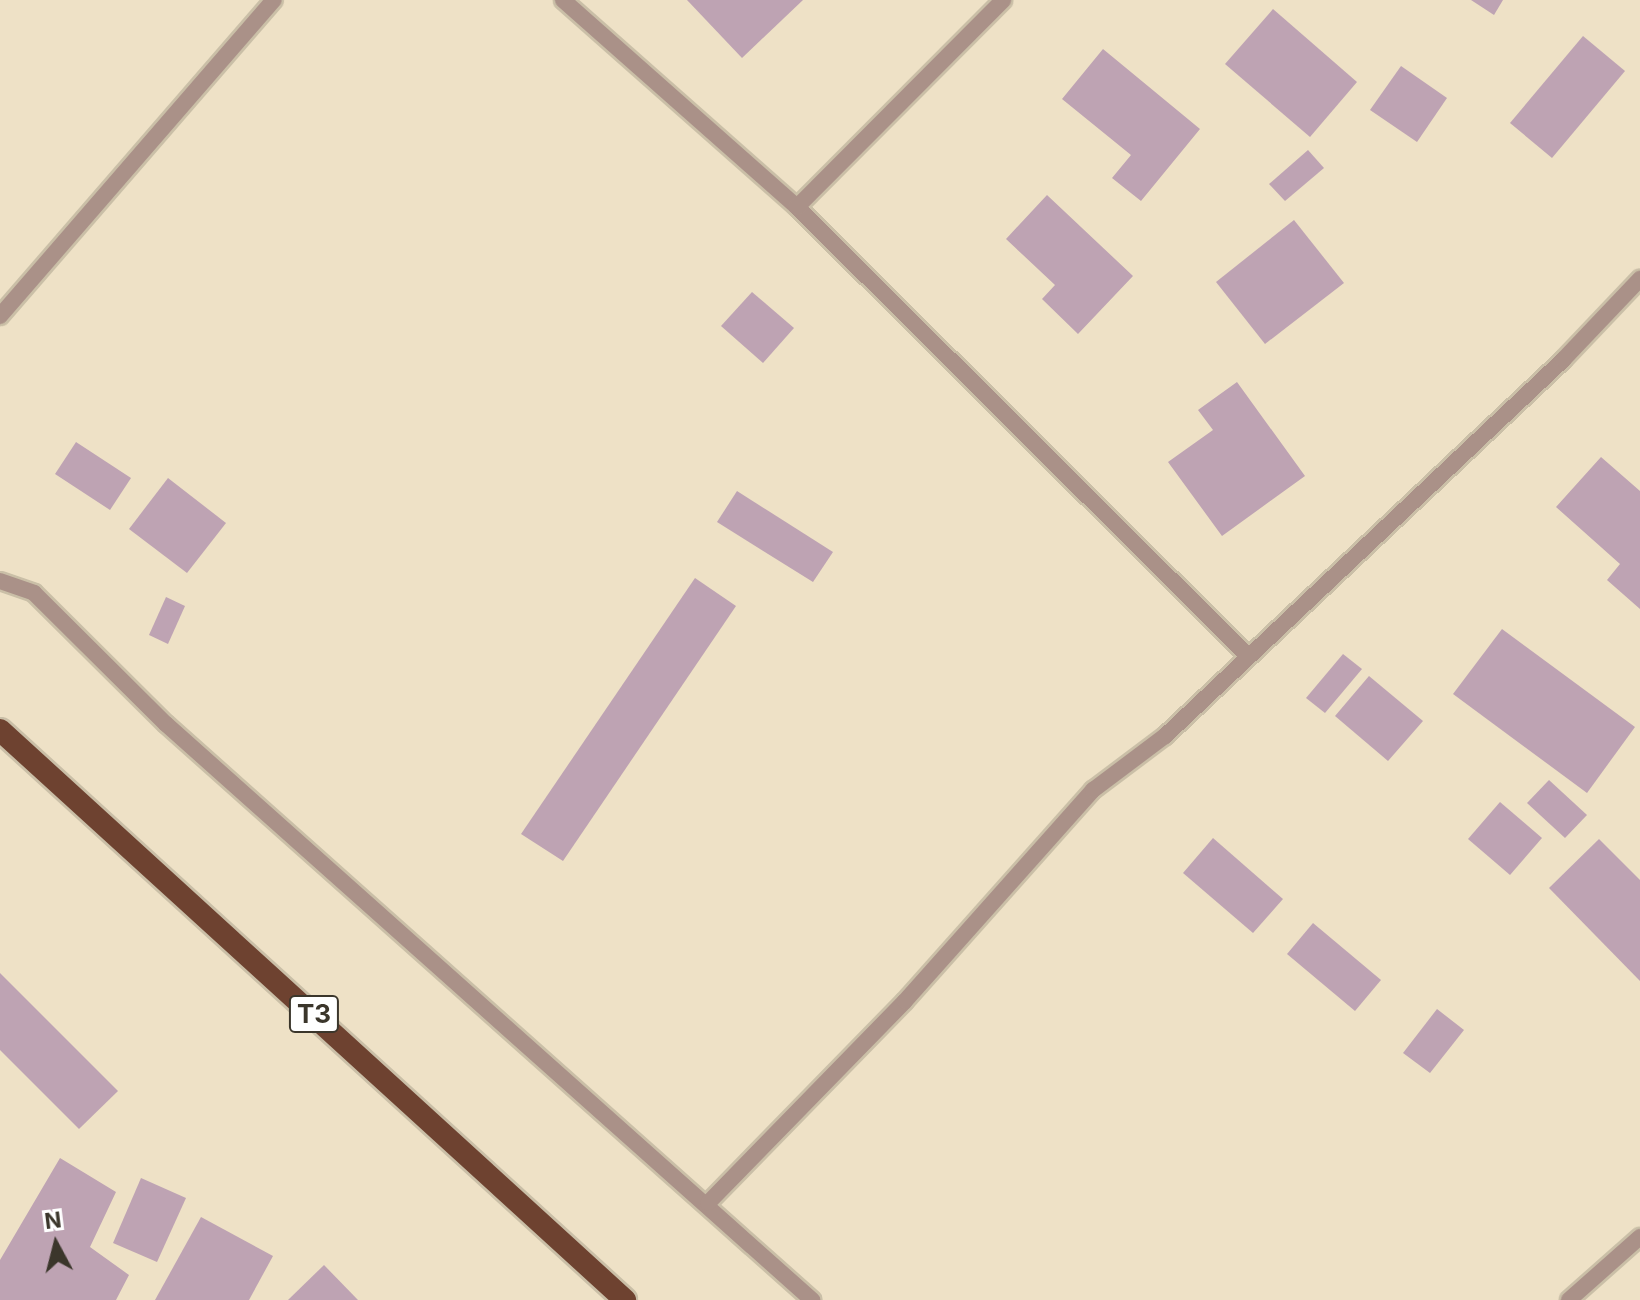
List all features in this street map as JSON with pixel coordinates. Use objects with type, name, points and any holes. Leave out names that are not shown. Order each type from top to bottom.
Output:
[{"type":"highway","name":"T3","points":[[0,730],[625,1300]]},
{"type":"street","points":[[0,316],[274,0]]},
{"type":"street","points":[[563,0],[797,207],[1246,654]]},
{"type":"street","points":[[797,207],[1003,0]]},
{"type":"street","points":[[708,1203],[905,1001],[1054,829],[1093,790],[1165,736],[1246,654],[1563,360],[1640,279]]},
{"type":"street","points":[[0,581],[34,593],[166,724],[708,1203],[812,1300]]},
{"type":"street","points":[[1570,1300],[1640,1237]]},
{"type":"building","points":[[687,0],[803,0],[742,58]]},
{"type":"building","points":[[1471,0],[1503,0],[1494,15]]},
{"type":"building","points":[[1273,9],[1357,82],[1310,137],[1225,64]]},
{"type":"building","points":[[1583,36],[1625,71],[1552,158],[1510,123]]},
{"type":"building","points":[[1103,49],[1200,129],[1141,201],[1112,178],[1131,155],[1062,99]]},
{"type":"building","points":[[1401,66],[1447,98],[1417,142],[1370,110]]},
{"type":"building","points":[[1308,150],[1324,168],[1285,201],[1269,184]]},
{"type":"building","points":[[1047,195],[1133,276],[1078,334],[1042,299],[1055,285],[1006,239]]},
{"type":"building","points":[[1294,220],[1344,283],[1265,344],[1216,282]]},
{"type":"building","points":[[752,292],[794,328],[763,363],[721,326]]},
{"type":"building","points":[[1237,382],[1305,476],[1222,536],[1168,462],[1213,430],[1198,410]]},
{"type":"building","points":[[76,442],[131,478],[110,510],[55,474]]},
{"type":"building","points":[[1601,457],[1640,491],[1640,609],[1607,580],[1620,564],[1556,507]]},
{"type":"building","points":[[168,478],[226,523],[187,573],[129,529]]},
{"type":"building","points":[[737,491],[833,552],[813,582],[717,522]]},
{"type":"building","points":[[695,578],[736,606],[563,861],[521,834]]},
{"type":"building","points":[[166,597],[185,606],[168,644],[149,635]]},
{"type":"building","points":[[1502,629],[1635,727],[1587,793],[1453,694]]},
{"type":"building","points":[[1343,654],[1362,669],[1325,713],[1306,698]]},
{"type":"building","points":[[1369,676],[1423,721],[1388,761],[1335,716]]},
{"type":"building","points":[[1549,780],[1587,815],[1565,838],[1527,803]]},
{"type":"building","points":[[1500,802],[1542,838],[1510,875],[1468,839]]},
{"type":"building","points":[[1213,838],[1283,899],[1253,933],[1183,873]]},
{"type":"building","points":[[1599,839],[1640,880],[1640,981],[1549,888]]},
{"type":"building","points":[[1313,923],[1381,980],[1355,1011],[1287,954]]},
{"type":"building","points":[[0,973],[118,1091],[79,1129],[0,1050]]},
{"type":"building","points":[[1437,1009],[1464,1030],[1430,1073],[1403,1053]]},
{"type":"building","points":[[60,1158],[116,1192],[90,1247],[129,1275],[116,1300],[0,1300],[0,1260]]},
{"type":"building","points":[[141,1178],[186,1198],[157,1262],[113,1243]]},
{"type":"building","points":[[201,1217],[273,1256],[249,1300],[155,1300]]},
{"type":"building","points":[[324,1265],[358,1300],[288,1300]]}]
